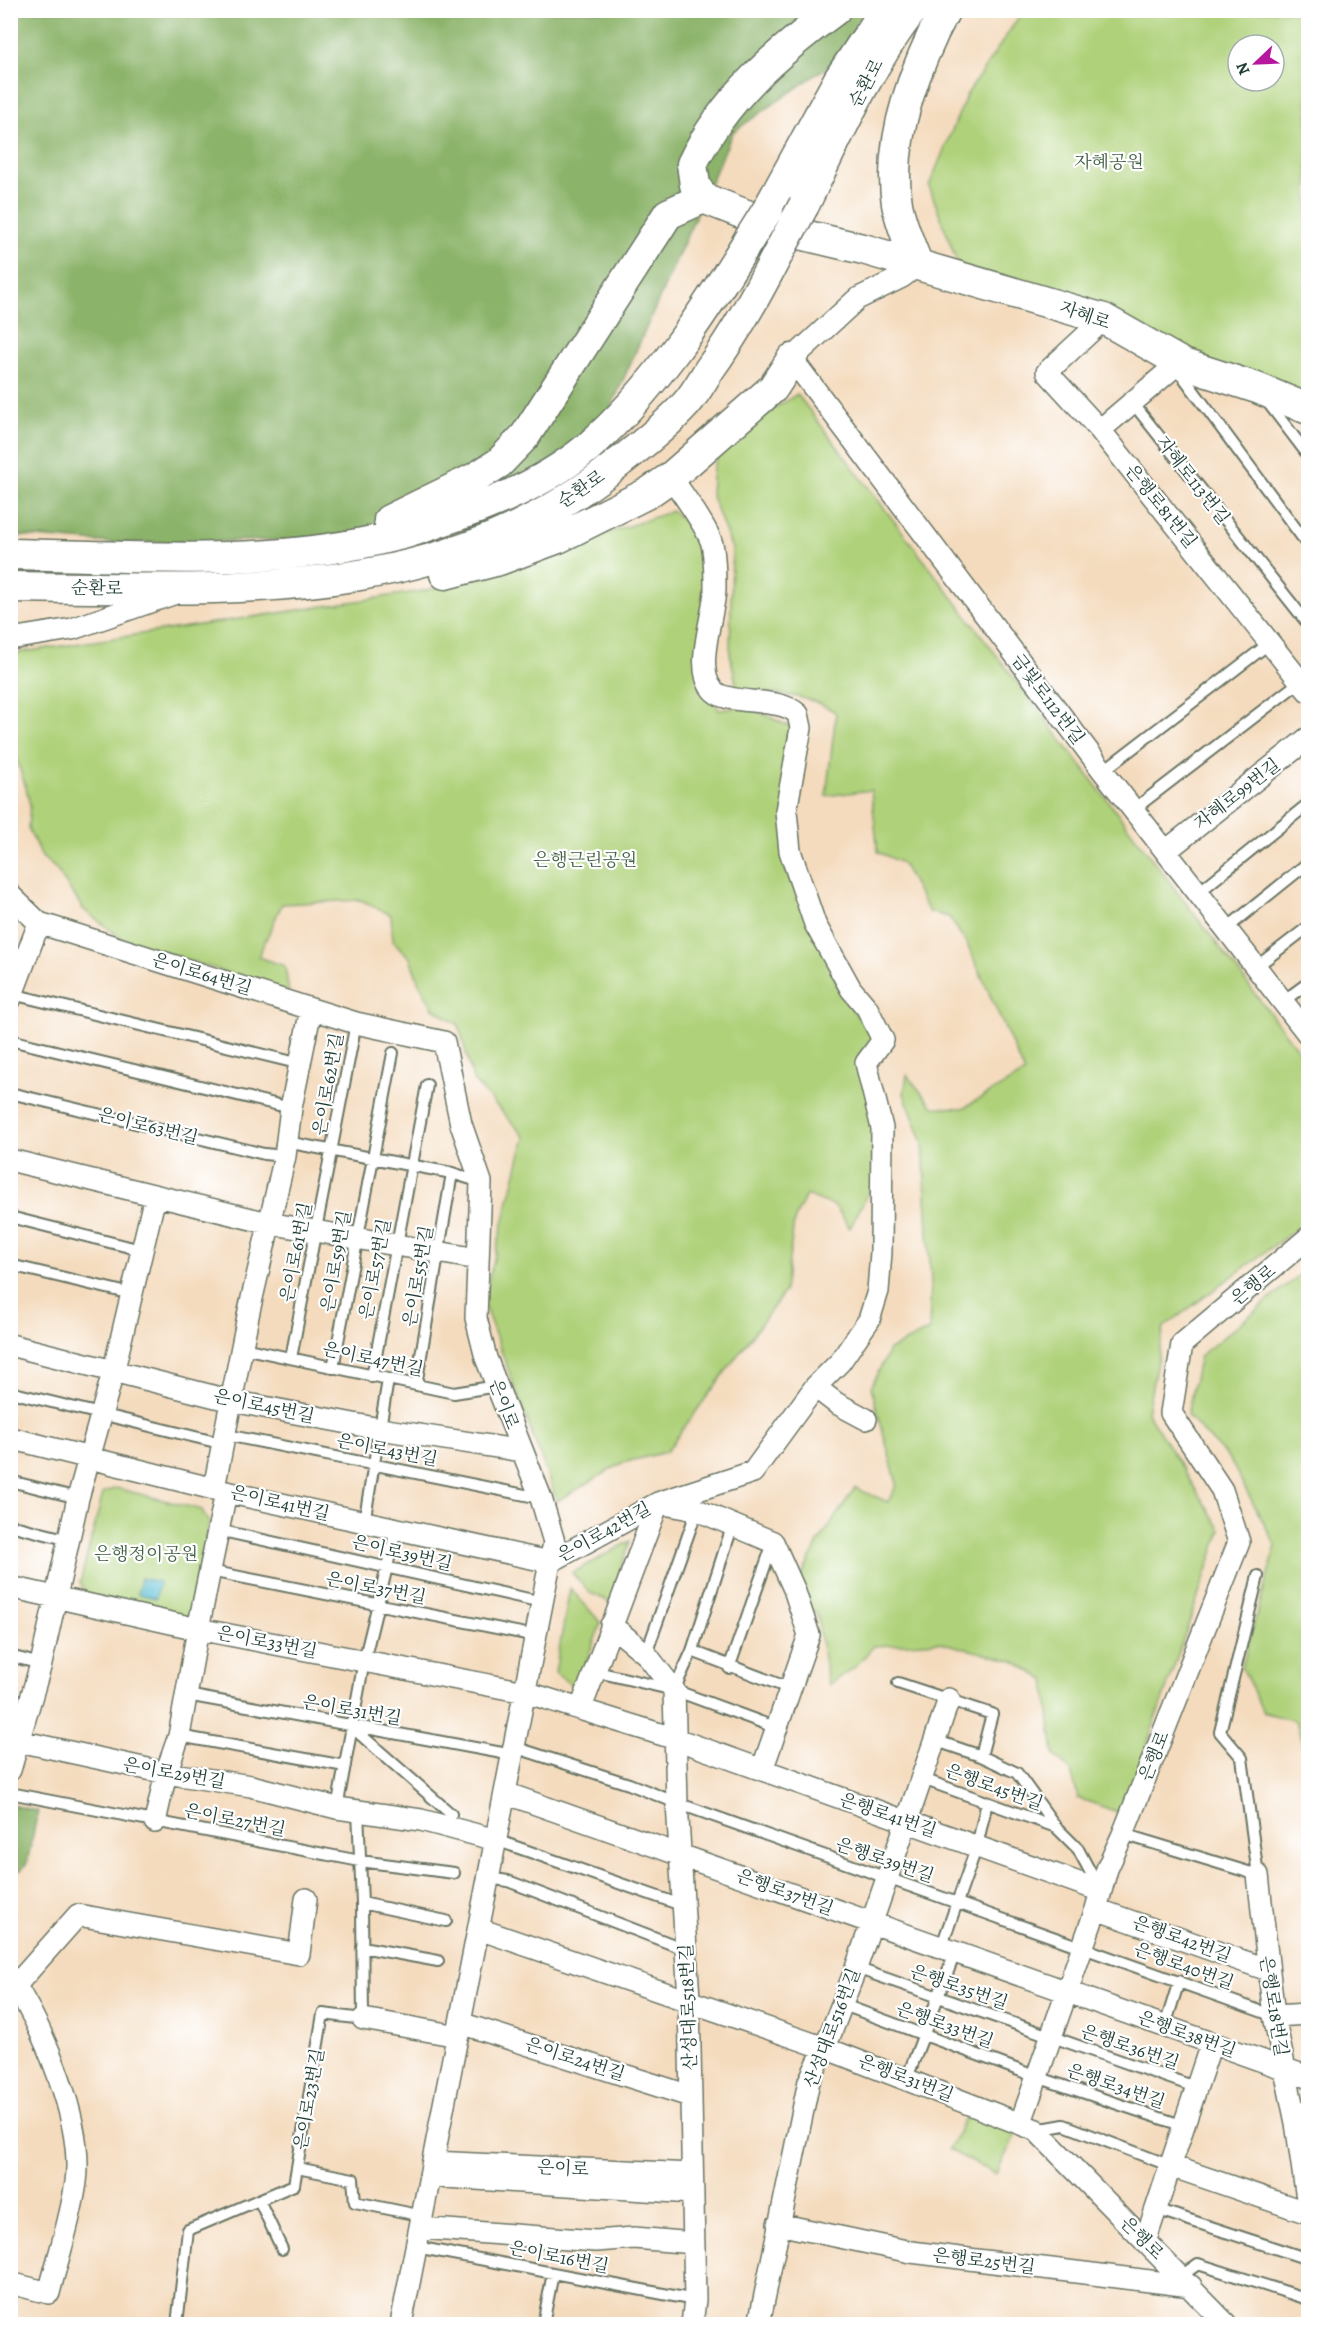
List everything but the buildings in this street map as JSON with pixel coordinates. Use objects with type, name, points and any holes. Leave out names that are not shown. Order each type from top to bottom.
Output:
[{"type":"main road","points":[[259,556],[383,522],[452,491],[499,463],[525,436],[542,412],[668,214],[703,198],[695,185],[692,164],[724,113],[769,61],[835,10]]},
{"type":"main road","name":"순환로","points":[[10,554],[194,559],[259,556],[328,549],[395,536],[495,503],[544,477],[586,448],[632,402],[711,301],[768,209],[839,79],[885,10]]},
{"type":"main road","name":"순환로","points":[[10,587],[226,590],[337,581],[402,568],[464,550],[528,523],[589,487],[686,404],[740,325],[804,205],[867,77],[889,41],[912,10]]},
{"type":"main road","points":[[918,265],[902,225],[895,180],[900,133],[908,95],[945,10]]},
{"type":"main road","name":"자혜로","points":[[703,198],[787,231],[851,246],[1104,319],[1179,365],[1257,388],[1308,409]]},
{"type":"main road","points":[[337,581],[429,578],[499,560],[607,515],[671,477],[773,388],[792,359]]},
{"type":"street","points":[[792,359],[857,299],[902,277],[918,265]]},
{"type":"street","name":"은행로81번길","points":[[1104,319],[1047,372],[1100,430],[1305,686]]},
{"type":"street","name":"금빛로112번길","points":[[792,359],[1103,771],[1308,1034]]},
{"type":"street","points":[[1100,430],[1179,365]]},
{"type":"street","name":"은이로42번길","points":[[550,1562],[658,1503],[753,1472],[815,1387],[840,1362],[869,1320],[878,1292],[881,1252],[882,1128],[866,1063],[883,1040],[867,1008],[851,989],[815,924],[790,851],[786,811],[801,728],[798,714],[780,705],[720,695],[711,689],[705,672],[706,646],[715,591],[712,543],[671,477]]},
{"type":"street","points":[[10,639],[72,629],[188,589]]},
{"type":"street","name":"자혜로99번길","points":[[1166,851],[1308,738]]},
{"type":"street","points":[[10,895],[39,923],[11,997]]},
{"type":"street","name":"은이로64번길","points":[[39,923],[356,1023],[444,1042],[461,1124],[481,1182]]},
{"type":"street","points":[[155,1822],[166,1773],[179,1736],[187,1695],[218,1530],[225,1439],[268,1223],[286,1149],[291,1108],[311,1009]]},
{"type":"street","points":[[10,1160],[268,1223],[440,1255],[478,1259]]},
{"type":"street","name":"은이로","points":[[401,2325],[478,1929],[498,1879],[496,1840],[554,1542],[540,1498],[486,1358],[476,1318],[481,1182]]},
{"type":"street","points":[[10,1770],[14,1739],[40,1664],[78,1498],[114,1369],[155,1196]]},
{"type":"street","name":"은행로","points":[[1226,2325],[1186,2281],[1029,2126],[1037,2077],[1107,1869],[1239,1542],[1222,1490],[1171,1413],[1182,1344],[1308,1238]]},
{"type":"street","name":"은이로45번길","points":[[10,1345],[114,1369],[232,1401],[380,1429],[522,1451]]},
{"type":"street","points":[[815,1387],[836,1403],[866,1419]]},
{"type":"street","name":"은이로41번길","points":[[10,1438],[220,1490],[550,1562]]},
{"type":"street","points":[[581,1708],[658,1503]]},
{"type":"street","name":"은이로42번길","points":[[658,1503],[697,1510],[733,1523],[773,1542]]},
{"type":"street","points":[[762,1770],[809,1635],[794,1589],[773,1542]]},
{"type":"street","name":"은이로33번길","points":[[10,1587],[198,1629],[525,1692]]},
{"type":"street","points":[[611,1626],[646,1654],[674,1690]]},
{"type":"street","name":"산성대로518번길","points":[[674,1690],[676,1803],[689,1999],[695,2300],[692,2325]]},
{"type":"street","points":[[525,1692],[676,1739]]},
{"type":"street","name":"산성대로516번길","points":[[759,2325],[809,2081],[825,2048],[856,1968],[869,1923],[949,1699]]},
{"type":"street","name":"은이로29번길","points":[[14,1739],[166,1773],[251,1786],[347,1810],[421,1820],[496,1840]]},
{"type":"street","name":"은행로41번길","points":[[676,1739],[977,1846],[1098,1900]]},
{"type":"street","name":"은행로37번길","points":[[505,1793],[1066,1991]]},
{"type":"street","name":"은행로18번길","points":[[1258,1875],[1274,2016],[1284,2068],[1302,2125],[1308,2206]]},
{"type":"street","points":[[10,2283],[49,2293],[76,2182],[76,2137],[66,2100],[23,1996],[13,1981],[78,1915],[299,1954],[306,1899]]},
{"type":"street","name":"은행로42번길","points":[[1098,1900],[1268,1970]]},
{"type":"street","points":[[478,1929],[689,1999]]},
{"type":"street","name":"은행로38번길","points":[[1066,1991],[1308,2077]]},
{"type":"street","name":"은행로31번길","points":[[689,1999],[907,2078],[1029,2126]]},
{"type":"street","points":[[1274,2016],[1308,2014]]},
{"type":"street","name":"은이로23번길","points":[[363,2019],[459,2029]]},
{"type":"street","name":"은이로24번길","points":[[459,2029],[690,2096]]},
{"type":"street","points":[[1145,2242],[1211,2044]]},
{"type":"street","points":[[1171,2166],[1308,2213]]},
{"type":"street","points":[[432,2169],[692,2183]]},
{"type":"street","name":"은행로25번길","points":[[778,2224],[912,2252],[1186,2281]]},
{"type":"street","points":[[420,2231],[596,2241],[634,2238],[694,2243]]},
{"type":"lane","points":[[1179,365],[1308,545]]},
{"type":"lane","points":[[1257,388],[1308,454]]},
{"type":"lane","name":"자혜로113번길","points":[[1132,402],[1308,624]]},
{"type":"lane","points":[[1103,771],[1271,642]]},
{"type":"lane","name":"은행로81번길","points":[[1133,810],[1305,686]]},
{"type":"lane","points":[[1199,892],[1308,804]]},
{"type":"lane","points":[[1226,929],[1308,863]]},
{"type":"lane","points":[[1256,968],[1308,927]]},
{"type":"lane","points":[[1282,1002],[1308,983]]},
{"type":"lane","points":[[11,997],[301,1064]]},
{"type":"lane","name":"은이로62번길","points":[[332,1152],[356,1023]]},
{"type":"lane","points":[[10,1040],[291,1108]]},
{"type":"lane","name":"은이로59번길","points":[[333,1368],[393,1053]]},
{"type":"lane","points":[[411,1167],[427,1085]]},
{"type":"lane","name":"은이로63번길","points":[[10,1093],[264,1154],[286,1149]]},
{"type":"lane","points":[[286,1149],[332,1152],[452,1173],[481,1182]]},
{"type":"lane","name":"은이로61번길","points":[[291,1358],[332,1152]]},
{"type":"lane","name":"은이로57번길","points":[[372,1377],[411,1167]]},
{"type":"lane","name":"은이로55번길","points":[[416,1385],[440,1255],[452,1173]]},
{"type":"lane","points":[[10,1217],[141,1250]]},
{"type":"lane","points":[[10,1265],[132,1294]]},
{"type":"lane","name":"은이로47번길","points":[[243,1348],[454,1393],[497,1386]]},
{"type":"lane","points":[[364,1523],[388,1380]]},
{"type":"lane","name":"은이로43번길","points":[[10,1392],[100,1415],[375,1465],[540,1498]]},
{"type":"lane","points":[[10,1481],[78,1498]]},
{"type":"lane","points":[[646,1654],[697,1510]]},
{"type":"lane","name":"산성대로518번길","points":[[674,1690],[692,1651],[733,1523]]},
{"type":"lane","points":[[10,1526],[69,1540]]},
{"type":"lane","name":"은이로39번길","points":[[218,1530],[542,1602]]},
{"type":"lane","points":[[363,2019],[360,1861],[347,1810],[345,1766],[364,1661],[396,1530]]},
{"type":"lane","points":[[729,1668],[773,1542]]},
{"type":"lane","name":"은이로37번길","points":[[210,1571],[536,1636]]},
{"type":"lane","name":"은행로18번길","points":[[1258,1576],[1220,1732],[1242,1758],[1258,1875]]},
{"type":"lane","points":[[692,1651],[729,1668],[790,1689]]},
{"type":"lane","points":[[10,1656],[40,1664]]},
{"type":"lane","points":[[593,1671],[674,1690],[777,1728]]},
{"type":"lane","name":"은행로45번길","points":[[898,1683],[992,1714],[981,1756]]},
{"type":"lane","name":"은이로31번길","points":[[187,1695],[351,1727],[513,1751]]},
{"type":"lane","points":[[351,1727],[451,1814],[448,1827]]},
{"type":"lane","name":"은이로29번길","points":[[179,1736],[345,1766]]},
{"type":"lane","name":"은행로45번길","points":[[934,1740],[981,1756],[1017,1773],[1056,1827],[1078,1849],[1098,1900]]},
{"type":"lane","points":[[513,1751],[629,1784],[676,1803]]},
{"type":"lane","name":"은행로45번길","points":[[920,1778],[1056,1827]]},
{"type":"lane","name":"은이로27번길","points":[[10,1793],[360,1861],[454,1873]]},
{"type":"lane","points":[[907,2078],[925,2035],[937,1996],[957,1902],[977,1846],[987,1802]]},
{"type":"lane","name":"은행로39번길","points":[[676,1803],[1082,1947]]},
{"type":"lane","points":[[1123,1834],[1258,1875]]},
{"type":"lane","points":[[496,1840],[684,1906]]},
{"type":"lane","points":[[498,1879],[687,1950]]},
{"type":"lane","points":[[362,1903],[446,1921]]},
{"type":"lane","points":[[362,1947],[438,1961]]},
{"type":"lane","name":"은행로40번길","points":[[1082,1947],[1274,2016]]},
{"type":"lane","name":"은행로35번길","points":[[856,1968],[1052,2037]]},
{"type":"lane","points":[[1165,2026],[1179,1981]]},
{"type":"lane","name":"은행로33번길","points":[[841,2004],[1037,2077]]},
{"type":"lane","name":"은이로23번길","points":[[177,2325],[188,2230],[294,2185],[323,2014],[363,2019]]},
{"type":"lane","name":"은행로36번길","points":[[1052,2037],[1198,2088]]},
{"type":"lane","name":"은행로34번길","points":[[1037,2077],[1184,2126]]},
{"type":"lane","points":[[1029,2126],[1064,2125],[1171,2166]]},
{"type":"lane","name":"은이로16번길","points":[[297,2168],[353,2179],[356,2202],[420,2231],[553,2273],[695,2300]]},
{"type":"lane","points":[[259,2200],[282,2249]]},
{"type":"lane","name":"은행로","points":[[1156,2209],[1308,2259]]},
{"type":"lane","points":[[1186,2281],[1198,2264],[1308,2300]]},
{"type":"lane","points":[[543,2325],[553,2273]]},
{"type":"green space","points":[[10,11],[908,11],[733,132],[608,414],[523,490],[415,538],[113,543],[11,535]]},
{"type":"green space","name":"자혜공원","points":[[1023,11],[1308,11],[1308,409],[963,278],[929,186],[967,94]]},
{"type":"green space","points":[[797,394],[1308,1063],[1308,1220],[1164,1327],[1147,1412],[1221,1530],[1123,1814],[1078,1798],[1071,1771],[1054,1755],[1045,1680],[1014,1661],[939,1642],[874,1646],[854,1668],[828,1685],[817,1613],[789,1601],[818,1543],[855,1488],[888,1502],[897,1484],[871,1387],[889,1350],[929,1330],[931,1283],[923,1143],[904,1094],[907,1075],[933,1107],[963,1108],[1025,1073],[967,944],[949,917],[929,912],[902,863],[878,852],[871,790],[826,796],[836,713],[813,701],[737,688],[730,654],[732,549],[711,494],[713,468],[724,441]]},
{"type":"green space","name":"은행근린공원","points":[[672,511],[707,540],[706,687],[719,710],[747,706],[799,731],[785,869],[817,924],[839,991],[884,1052],[869,1067],[890,1150],[850,1228],[835,1206],[806,1195],[794,1221],[785,1291],[666,1452],[622,1463],[557,1501],[483,1302],[525,1137],[473,1080],[459,1025],[433,1008],[419,983],[410,958],[393,941],[391,915],[361,900],[282,904],[258,957],[285,966],[289,993],[121,938],[84,910],[56,869],[42,857],[28,828],[30,805],[11,742],[10,654],[423,591],[478,578]]},
{"type":"green space","points":[[1308,1268],[1308,1764],[1296,1721],[1263,1712],[1242,1667],[1276,1546],[1230,1460],[1187,1415],[1200,1356]]},
{"type":"green space","name":"은행정이공원","points":[[116,1488],[202,1510],[209,1523],[192,1624],[89,1598],[80,1583],[103,1493]]},
{"type":"green space","points":[[630,1541],[610,1602],[590,1593],[572,1573]]},
{"type":"green space","points":[[570,1588],[601,1623],[576,1688],[555,1673]]},
{"type":"green space","points":[[11,1805],[38,1811],[27,1863],[20,1871],[11,1869]]},
{"type":"green space","points":[[970,2108],[1017,2132],[996,2174],[949,2150]]},
{"type":"water","points":[[141,1578],[159,1582],[156,1598],[138,1594]]}]
